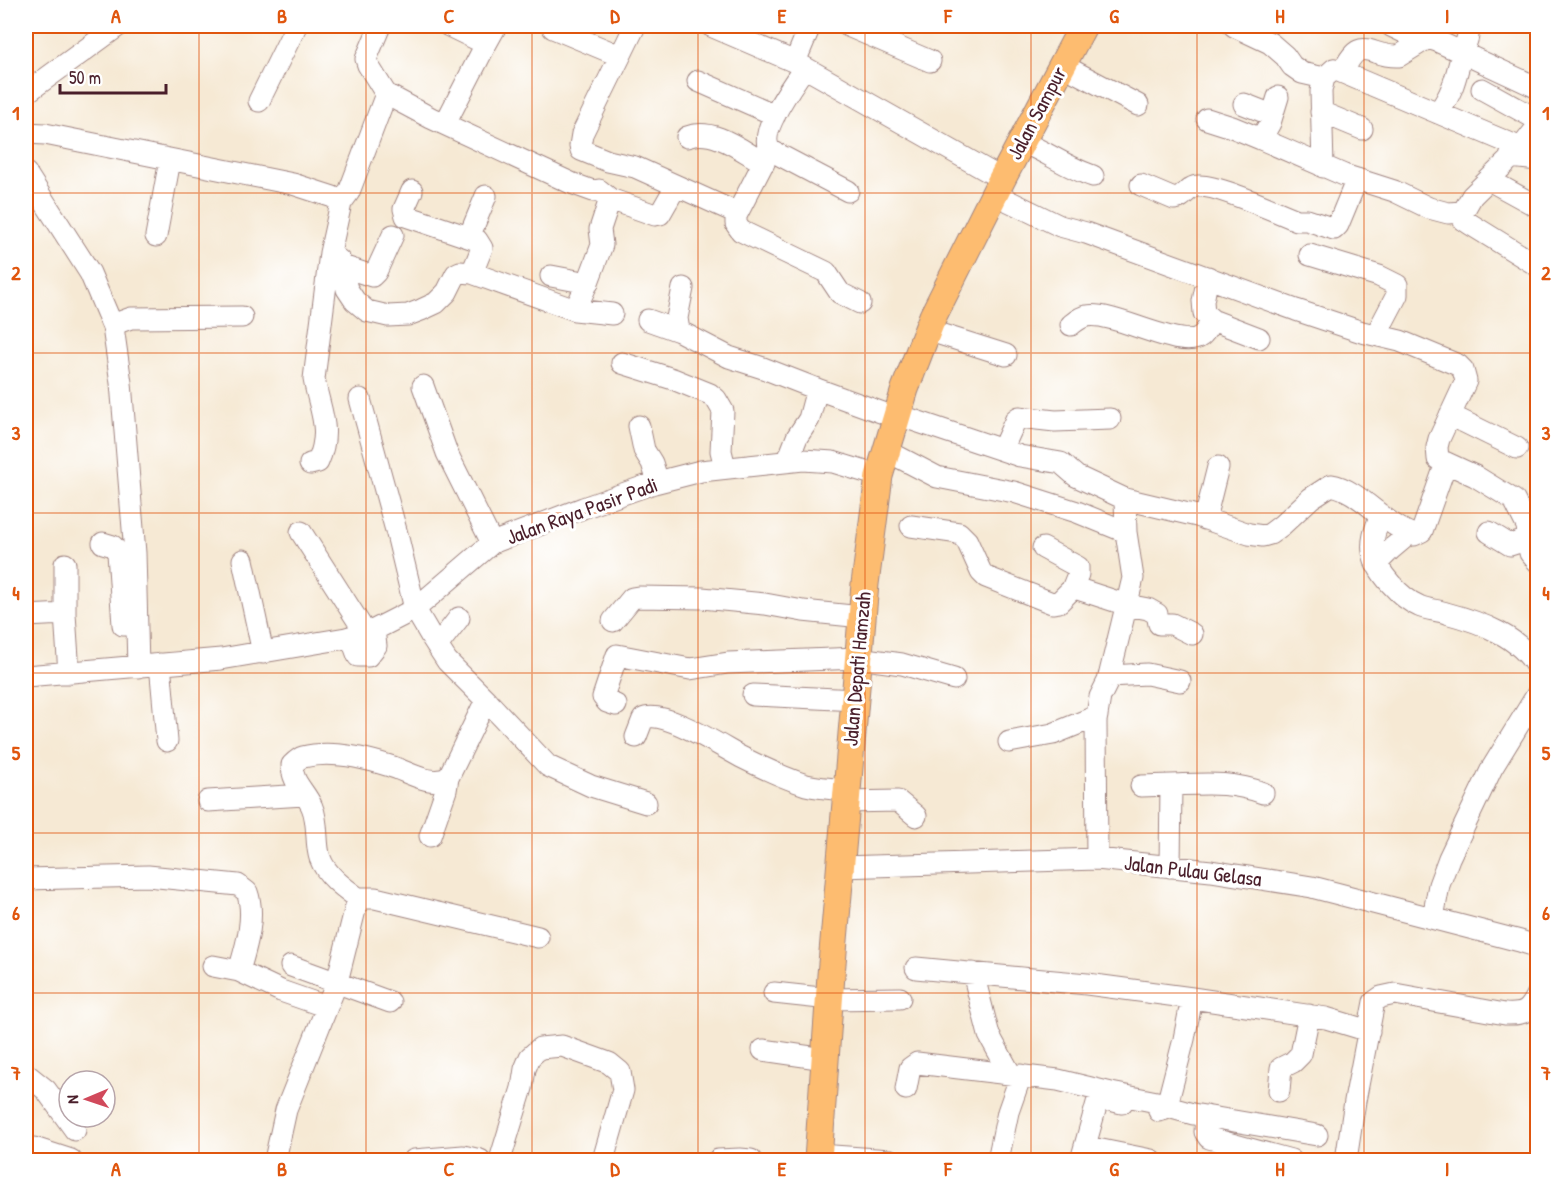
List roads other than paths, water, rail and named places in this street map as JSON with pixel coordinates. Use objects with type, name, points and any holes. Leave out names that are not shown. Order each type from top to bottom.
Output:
[{"type":"main road","name":"Jalan Sampur","points":[[995,191],[1083,26]]},
{"type":"main road","name":"Jalan Depati Hamzah","points":[[818,1158],[858,658],[870,540],[883,463],[905,389],[927,330],[995,191]]},
{"type":"street","points":[[26,93],[118,26]]},
{"type":"street","points":[[259,101],[296,26]]},
{"type":"street","points":[[380,26],[366,59],[386,94],[571,183],[658,215],[664,210],[676,186]]},
{"type":"street","points":[[445,124],[491,35],[449,26]]},
{"type":"street","points":[[635,26],[582,134],[581,150],[611,162],[634,167],[737,213]]},
{"type":"street","points":[[711,26],[800,65],[995,191],[1060,226],[1086,233],[1296,310],[1400,341],[1458,365],[1463,370],[1466,381],[1437,447],[1438,459],[1475,476],[1514,500],[1527,526],[1530,553],[1538,562]]},
{"type":"street","points":[[810,26],[800,65],[775,115],[766,139],[767,157],[737,213],[736,224],[741,231],[828,273],[840,293],[860,303]]},
{"type":"street","points":[[848,26],[930,61]]},
{"type":"street","points":[[1234,26],[1270,43],[1302,73],[1334,75],[1438,113],[1523,155]]},
{"type":"street","points":[[1391,26],[1410,35],[1428,38],[1538,88]]},
{"type":"street","points":[[1438,113],[1450,96],[1458,76],[1462,53],[1468,38],[1468,26]]},
{"type":"street","points":[[553,28],[620,56]]},
{"type":"street","points":[[1323,167],[1321,91],[1350,55],[1367,49],[1399,56],[1428,38]]},
{"type":"street","points":[[1062,65],[1138,105]]},
{"type":"street","points":[[698,81],[775,115]]},
{"type":"street","points":[[1482,89],[1538,120]]},
{"type":"street","points":[[310,464],[318,462],[325,439],[325,422],[314,379],[336,259],[340,202],[349,192],[386,94]]},
{"type":"street","points":[[1244,104],[1275,106],[1261,139]]},
{"type":"street","points":[[1321,112],[1362,129]]},
{"type":"street","points":[[1207,119],[1261,139],[1323,167],[1394,191],[1429,208],[1448,213],[1463,212]]},
{"type":"street","points":[[1538,126],[1523,155],[1489,180],[1470,199],[1463,212],[1464,220],[1538,266]]},
{"type":"street","points":[[26,133],[45,134],[293,184],[333,197],[340,202]]},
{"type":"street","points":[[687,137],[695,134],[711,136],[848,191]]},
{"type":"street","points":[[1022,142],[1072,168],[1093,176]]},
{"type":"street","points":[[156,236],[170,160]]},
{"type":"street","points":[[574,310],[588,283],[602,245],[600,229],[611,162]]},
{"type":"street","points":[[26,172],[90,273],[113,327],[122,383],[135,553],[132,667]]},
{"type":"street","points":[[1141,185],[1179,199],[1193,187],[1200,185],[1229,193],[1297,220],[1307,220],[1334,229],[1338,225],[1357,179]]},
{"type":"street","points":[[1489,180],[1538,207]]},
{"type":"street","points":[[412,191],[404,209],[406,216],[477,240],[482,248],[472,273]]},
{"type":"street","points":[[469,237],[486,196]]},
{"type":"street","points":[[336,259],[372,276],[393,235]]},
{"type":"street","points":[[1310,255],[1379,276],[1397,285],[1397,295],[1376,335]]},
{"type":"street","points":[[336,259],[347,289],[355,301],[368,311],[388,316],[408,315],[436,303],[447,292],[456,274],[460,272],[472,273],[574,310],[612,315]]},
{"type":"street","points":[[551,276],[588,283]]},
{"type":"street","points":[[1208,277],[1203,302],[1204,313],[1212,320],[1258,338]]},
{"type":"street","points":[[678,331],[677,318],[683,288]]},
{"type":"street","points":[[1071,325],[1080,318],[1095,315],[1171,337],[1190,340],[1203,335],[1212,320]]},
{"type":"street","points":[[113,327],[131,318],[242,317]]},
{"type":"street","points":[[648,320],[678,331],[729,357],[817,389],[1020,456],[1060,464],[1076,477],[1125,499],[1205,519],[1249,534],[1263,536],[1270,534],[1311,498],[1331,485],[1354,494],[1380,516],[1414,536],[1422,531],[1446,463]]},
{"type":"street","points":[[927,330],[1006,355]]},
{"type":"street","points":[[622,363],[682,383],[710,394],[716,399],[723,411],[721,451],[725,467]]},
{"type":"street","points":[[423,386],[447,453],[492,543]]},
{"type":"street","points":[[788,460],[797,437],[809,418],[817,389]]},
{"type":"street","points":[[360,399],[415,609],[436,646],[548,766],[591,786],[646,803]]},
{"type":"street","points":[[1450,415],[1517,448]]},
{"type":"street","points":[[1002,450],[1019,417],[1055,421],[1110,419]]},
{"type":"street","points":[[639,426],[644,450],[652,463],[658,482]]},
{"type":"street","name":"Jalan Raya Pasir Padi","points":[[26,676],[221,659],[364,633],[415,609],[492,543],[658,482],[725,467],[788,460],[883,463],[937,477],[1014,492],[1077,512],[1125,532]]},
{"type":"street","points":[[1205,519],[1218,466]]},
{"type":"street","points":[[1097,860],[1097,716],[1100,697],[1109,676],[1133,578],[1125,532],[1125,499]]},
{"type":"street","points":[[1380,516],[1373,535],[1372,551],[1376,564],[1394,587],[1420,607],[1489,626],[1521,649],[1538,669]]},
{"type":"street","points":[[911,526],[959,533],[967,541],[981,572],[986,577],[1052,603],[1059,602],[1072,589],[1078,574],[1078,567],[1043,548]]},
{"type":"street","points":[[301,532],[364,633]]},
{"type":"street","points":[[1489,532],[1510,545],[1529,539]]},
{"type":"street","points":[[1376,564],[1389,550],[1410,534]]},
{"type":"street","points":[[103,543],[113,546],[118,553],[132,667]]},
{"type":"street","points":[[243,560],[263,653]]},
{"type":"street","points":[[65,564],[65,614],[69,673]]},
{"type":"street","points":[[1072,589],[1155,612],[1160,624],[1172,624],[1192,634]]},
{"type":"street","points":[[613,621],[632,598],[638,597],[702,598],[862,617]]},
{"type":"street","points":[[26,616],[65,614]]},
{"type":"street","points":[[436,646],[459,618]]},
{"type":"street","points":[[615,705],[607,702],[603,697],[617,655],[690,669],[728,663],[858,658],[902,664],[954,679]]},
{"type":"street","points":[[160,664],[167,741]]},
{"type":"street","points":[[1109,676],[1147,674],[1180,681]]},
{"type":"street","points":[[1433,918],[1439,885],[1449,858],[1492,768],[1538,693]]},
{"type":"street","points":[[753,695],[856,700]]},
{"type":"street","points":[[430,836],[446,790],[447,778],[486,700]]},
{"type":"street","points":[[1009,742],[1053,734],[1097,716]]},
{"type":"street","points":[[636,737],[643,719],[651,717],[661,719],[690,729],[739,756],[807,785],[847,796],[898,801],[916,816]]},
{"type":"street","points":[[447,778],[433,782],[389,766],[341,755],[301,757],[292,765],[292,777],[312,807],[318,831],[320,857],[332,876],[358,898],[375,898],[538,938]]},
{"type":"street","points":[[1141,786],[1228,784],[1263,793]]},
{"type":"street","points":[[1170,867],[1172,785]]},
{"type":"street","points":[[208,801],[304,795]]},
{"type":"street","name":"Jalan Pulau Gelasa","points":[[841,867],[1097,860],[1211,871],[1312,887],[1520,941],[1538,948]]},
{"type":"street","points":[[26,879],[148,876],[238,885],[248,892],[251,911],[239,971]]},
{"type":"street","points":[[275,1161],[286,1110],[337,982],[358,898]]},
{"type":"street","points":[[213,966],[239,971],[281,991],[327,1007]]},
{"type":"street","points":[[291,966],[390,1002]]},
{"type":"street","points":[[916,968],[1088,984],[1192,998],[1326,1018],[1369,1031]]},
{"type":"street","points":[[973,973],[989,1035],[1016,1074],[998,1161]]},
{"type":"street","points":[[774,993],[830,999],[900,998]]},
{"type":"street","points":[[1346,1161],[1374,1002],[1395,994],[1520,1015],[1530,1008],[1538,994]]},
{"type":"street","points":[[1151,1161],[1084,1154],[1097,1103],[1101,1100],[1106,1099],[1162,1112],[1167,1104],[1192,998]]},
{"type":"street","points":[[1279,1091],[1281,1068],[1293,1062],[1301,1054],[1309,1015]]},
{"type":"street","points":[[500,1161],[522,1088],[525,1069],[531,1057],[540,1048],[562,1046],[609,1063],[620,1072],[623,1090],[603,1161]]},
{"type":"street","points":[[763,1050],[825,1059]]},
{"type":"street","points":[[906,1089],[910,1068],[917,1063],[1016,1074],[1058,1080],[1167,1104],[1175,1109],[1206,1116],[1317,1135]]},
{"type":"street","points":[[26,1074],[46,1090],[75,1130]]},
{"type":"street","points":[[1206,1116],[1205,1132],[1209,1138],[1290,1161]]},
{"type":"street","points":[[34,1149],[71,1161]]},
{"type":"street","points":[[414,1161],[463,1156],[480,1161]]},
{"type":"street","points":[[818,1158],[890,1161]]},
{"type":"street","points":[[718,1161],[740,1159],[751,1161]]}]
